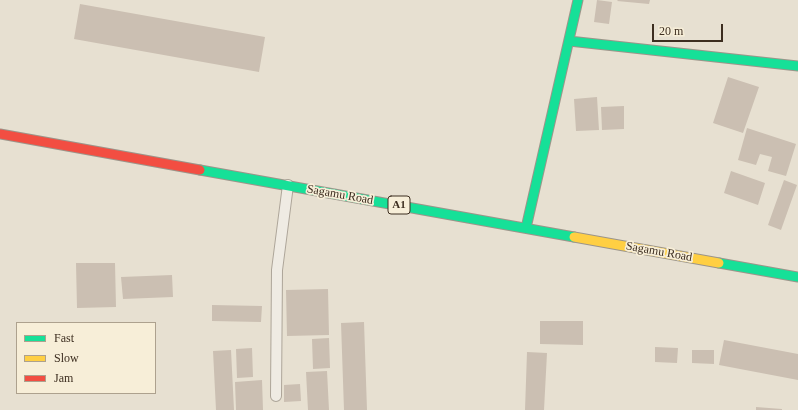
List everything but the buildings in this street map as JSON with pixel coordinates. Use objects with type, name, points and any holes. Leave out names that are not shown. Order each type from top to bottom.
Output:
[{"type":"main road","points":[[526,228],[578,0]]},
{"type":"main road","points":[[569,41],[798,66]]},
{"type":"main road","name":"Sagamu Road","points":[[0,134],[798,277]]},
{"type":"lane","points":[[276,396],[277,270],[288,185]]},
{"type":"traffic: fast","points":[[526,228],[578,0]]},
{"type":"traffic: fast","points":[[569,41],[798,66]]},
{"type":"traffic: fast","points":[[200,170],[574,237]]},
{"type":"traffic: fast","points":[[719,263],[798,277]]},
{"type":"traffic: slow","points":[[574,237],[719,263]]},
{"type":"traffic: jam","points":[[0,134],[200,170]]}]
